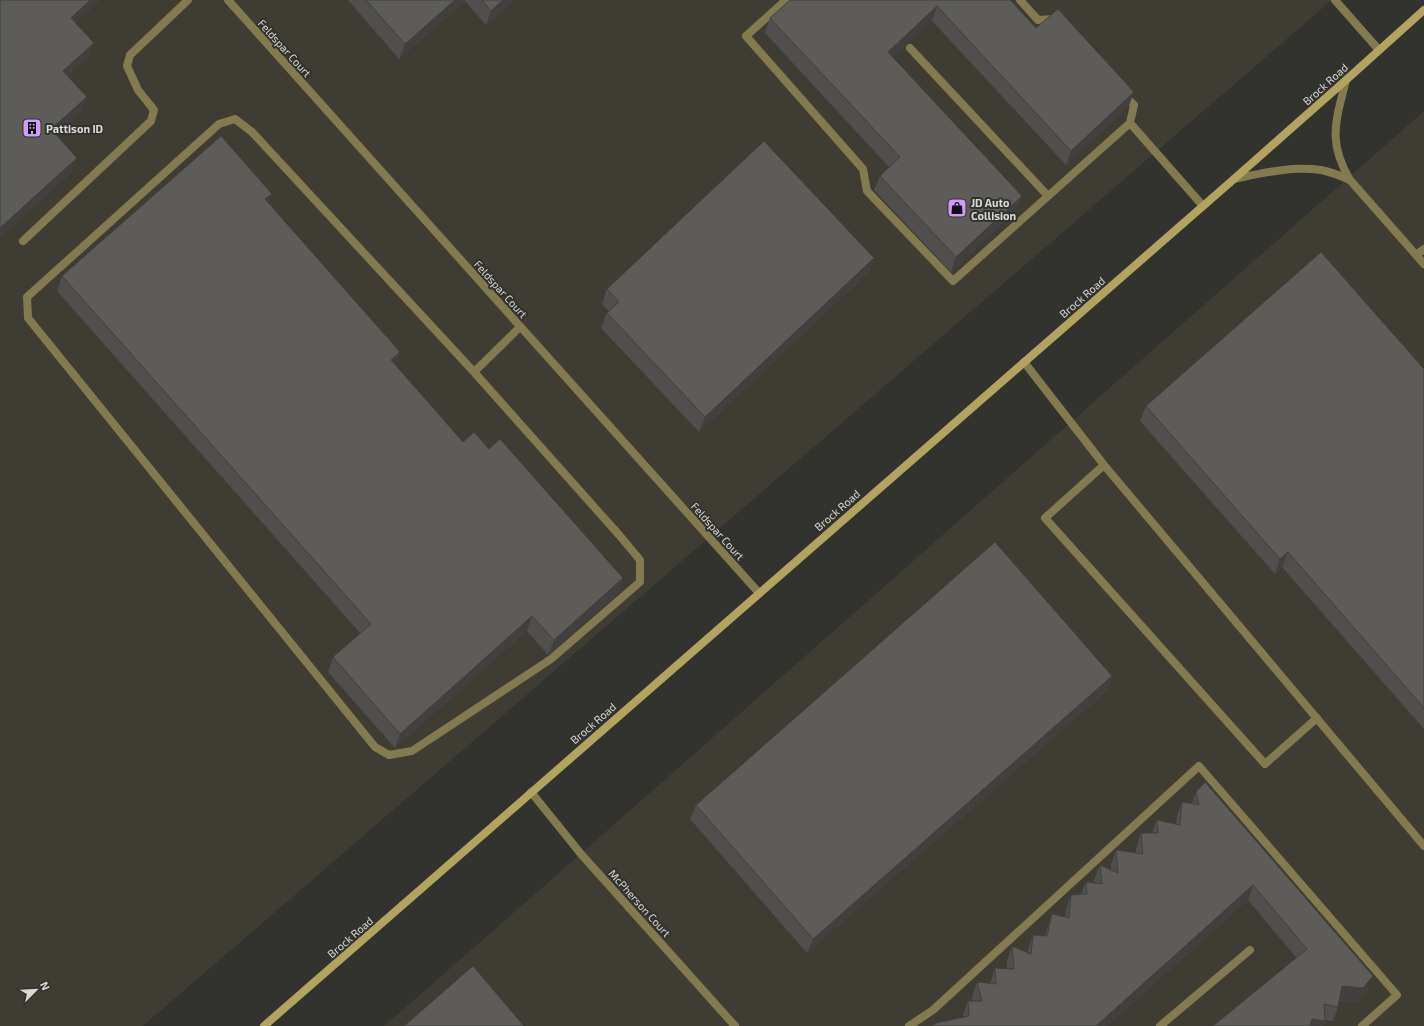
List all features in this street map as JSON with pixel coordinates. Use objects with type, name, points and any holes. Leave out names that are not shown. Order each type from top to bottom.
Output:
[{"type":"main road","name":"Brock Road","points":[[264,1026],[1234,179],[1424,10]]},
{"type":"street","points":[[23,241],[151,121],[154,110],[138,90],[127,66],[130,55],[188,0]]},
{"type":"street","name":"Feldspar Court","points":[[228,0],[759,593]]},
{"type":"street","points":[[786,0],[746,36],[863,169],[867,191],[953,281],[1130,123],[1134,105],[1118,88]]},
{"type":"street","points":[[1020,0],[1038,20],[1054,19],[1060,24]]},
{"type":"street","points":[[1335,0],[1379,50]]},
{"type":"street","points":[[910,48],[1048,196]]},
{"type":"street","points":[[1346,80],[1337,118],[1335,136],[1337,153],[1350,180],[1424,264]]},
{"type":"street","points":[[235,119],[252,132],[474,372],[640,560],[640,582],[551,659],[412,751],[389,755],[375,748],[28,318],[27,297],[219,124],[235,119]]},
{"type":"street","points":[[1130,123],[1203,206]]},
{"type":"street","points":[[1234,179],[1266,172],[1304,169],[1322,170],[1350,180]]},
{"type":"street","points":[[1416,255],[1424,249]]},
{"type":"street","points":[[474,372],[520,327]]},
{"type":"street","points":[[1024,362],[1104,465],[1424,846]]},
{"type":"street","points":[[1104,465],[1045,518],[1266,764],[1317,718]]},
{"type":"street","points":[[909,1026],[933,1010],[1199,766],[1397,995],[1362,1026]]},
{"type":"street","name":"McPherson Court","points":[[531,792],[581,854],[734,1026]]},
{"type":"street","points":[[1160,1026],[1250,950]]},
{"type":"shaded area","points":[[0,0],[1332,0],[143,1026],[0,1026]]},
{"type":"shaded area","points":[[1424,111],[1424,1026],[384,1026],[585,850]]},
{"type":"building","name":"Pattison ID","points":[[0,0],[90,0],[71,18],[94,43],[63,71],[87,97],[51,129],[77,158],[0,228]]},
{"type":"building","points":[[366,0],[455,0],[405,44]]},
{"type":"building","points":[[482,0],[503,0],[491,11]]},
{"type":"building","points":[[790,0],[1010,0],[1036,28],[1058,9],[1134,92],[1071,151],[937,6],[888,52],[1022,196],[956,257],[880,176],[900,157],[770,18]]},
{"type":"building","points":[[221,136],[272,194],[265,199],[400,352],[391,360],[463,442],[474,432],[489,449],[500,439],[623,578],[554,640],[532,616],[400,734],[333,657],[371,624],[62,276]]},
{"type":"building","points":[[764,141],[874,258],[705,417],[607,313],[619,302],[607,289]]},
{"type":"building","points":[[1321,252],[1424,369],[1424,708],[1288,552],[1280,559],[1146,406]]},
{"type":"building","points":[[995,542],[1112,676],[813,939],[696,805]]},
{"type":"building","points":[[1205,782],[1373,976],[1363,988],[1342,986],[1338,1007],[1324,1004],[1325,1021],[1312,1019],[1310,1026],[1213,1026],[1307,949],[1253,885],[1096,1026],[932,1026],[936,1023],[969,1016],[968,1001],[982,1001],[977,982],[996,984],[995,968],[1014,969],[1012,946],[1031,954],[1033,935],[1047,936],[1052,914],[1069,918],[1071,895],[1087,894],[1086,882],[1102,884],[1100,865],[1118,873],[1116,850],[1143,854],[1141,833],[1158,833],[1157,820],[1180,825],[1182,802],[1199,805],[1196,792]]},
{"type":"building","points":[[473,966],[524,1026],[404,1026]]},
{"type":"place","name":"Pattison ID","points":[[32,128]]},
{"type":"place","name":"JD Auto Collision","points":[[957,208]]}]
